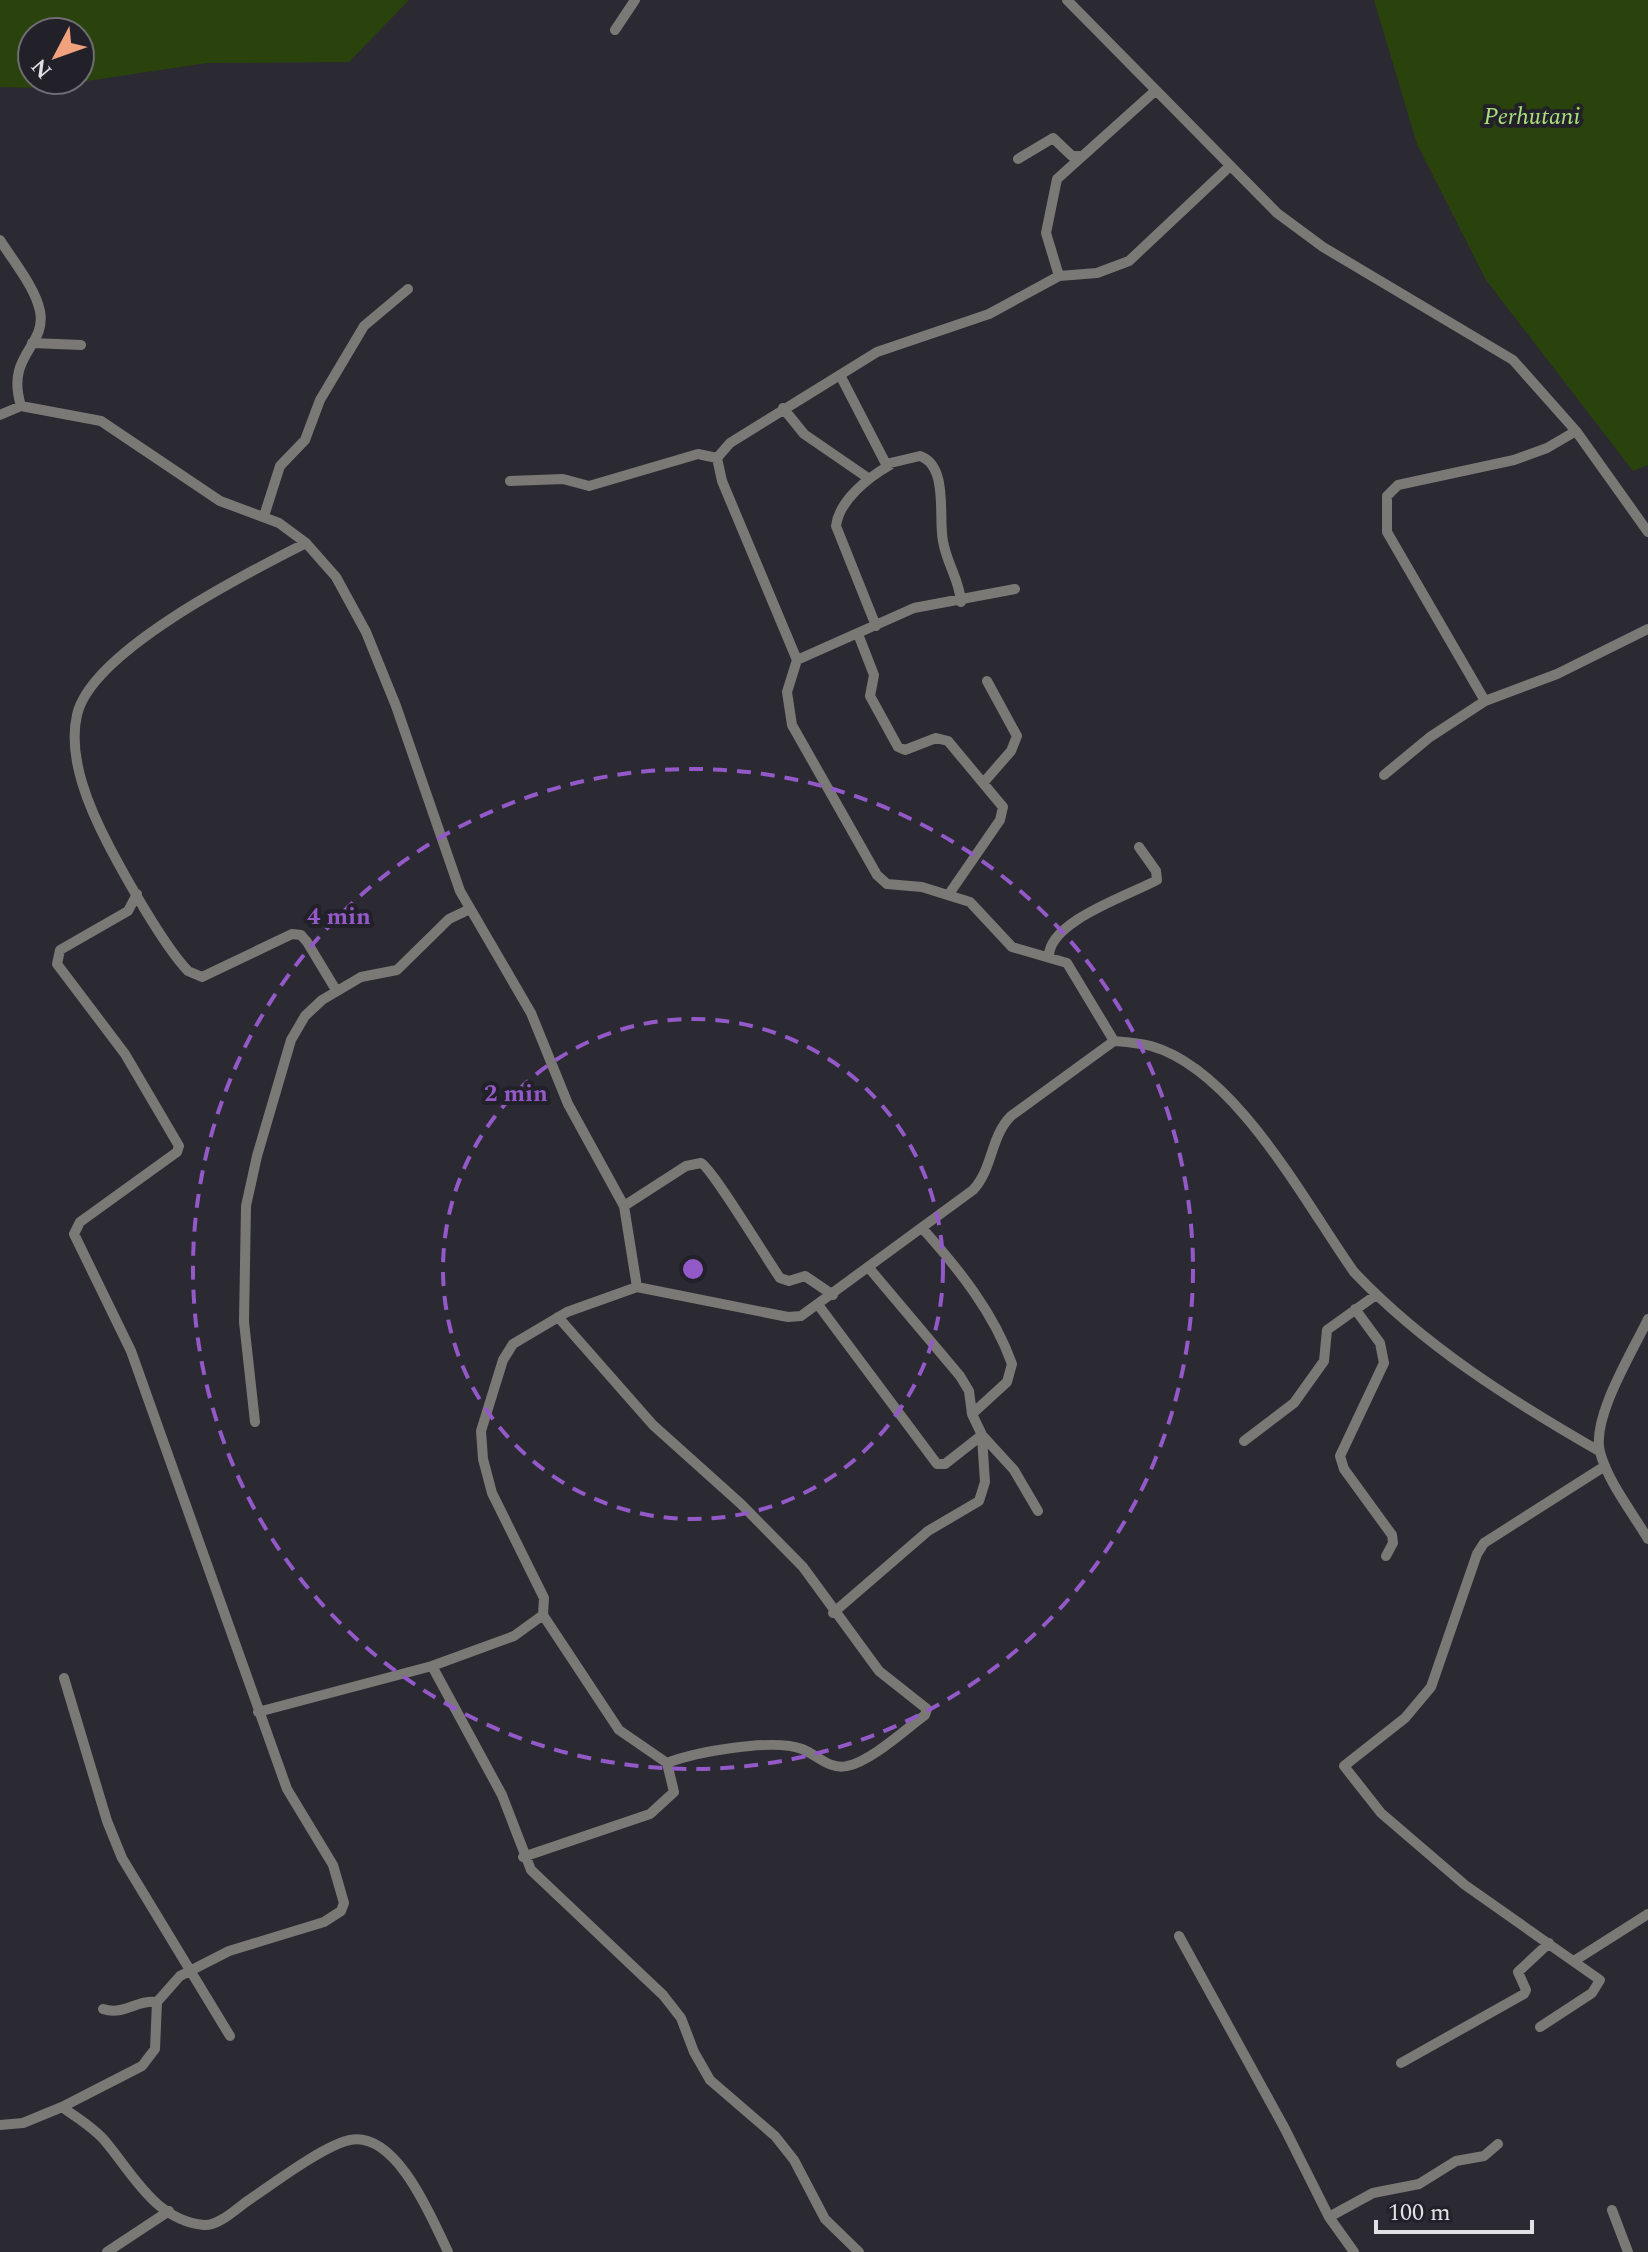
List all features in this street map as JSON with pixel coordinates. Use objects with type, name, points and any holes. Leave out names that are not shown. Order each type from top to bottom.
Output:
[{"type":"street","points":[[615,30],[635,0]]},
{"type":"street","points":[[1067,0],[1277,213],[1323,247],[1513,360],[1576,431],[1648,532]]},
{"type":"street","points":[[1059,276],[1047,226],[1057,179],[1079,156],[1155,91]]},
{"type":"street","points":[[1018,159],[1053,138],[1072,156],[1079,156]]},
{"type":"street","points":[[717,458],[730,443],[877,352],[989,314],[1059,276],[1097,273],[1129,261],[1230,166]]},
{"type":"street","points":[[0,240],[40,311],[38,331],[15,378],[21,406]]},
{"type":"street","points":[[264,516],[280,466],[305,440],[320,400],[364,326],[408,289]]},
{"type":"street","points":[[32,343],[81,345]]},
{"type":"street","points":[[840,375],[879,457],[890,465]]},
{"type":"street","points":[[0,415],[21,406],[101,421],[220,501],[264,516],[306,543],[336,577],[366,632],[396,706],[455,878],[531,1013],[568,1104],[624,1206],[637,1287]]},
{"type":"street","points":[[783,408],[804,434],[853,464],[868,478]]},
{"type":"street","points":[[1485,701],[1387,532],[1387,496],[1398,485],[1514,460],[1547,448],[1576,431]]},
{"type":"street","points":[[510,481],[563,479],[589,486],[698,454],[717,458]]},
{"type":"street","points":[[876,626],[836,526],[842,510],[868,478],[890,465],[920,456],[935,469],[942,499],[938,515],[943,542],[961,602]]},
{"type":"street","points":[[717,458],[722,481],[797,660],[787,692],[792,725],[877,875],[887,884],[922,887],[976,906],[1012,947],[1061,959],[1074,971],[1114,1041]]},
{"type":"street","points":[[306,543],[253,570],[142,638],[106,669],[81,701],[75,727],[81,776],[99,828],[184,967],[193,974],[208,974],[292,934],[301,935],[336,990]]},
{"type":"street","points":[[797,660],[914,608],[961,602],[1015,589]]},
{"type":"street","points":[[1384,775],[1430,737],[1485,701],[1557,674],[1648,629]]},
{"type":"street","points":[[858,634],[874,675],[870,696],[898,747],[905,750],[943,738],[999,800],[1003,813],[949,894]]},
{"type":"street","points":[[984,782],[1005,760],[1017,736],[987,681]]},
{"type":"street","points":[[1049,956],[1052,942],[1067,927],[1157,880],[1156,871],[1139,847]]},
{"type":"street","points":[[0,2125],[23,2123],[62,2107],[134,2071],[150,2059],[155,2049],[157,2002],[169,1985],[191,1969],[243,1945],[324,1922],[341,1911],[344,1903],[333,1865],[287,1789],[131,1351],[74,1234],[80,1222],[177,1152],[179,1146],[125,1054],[57,964],[60,950],[128,911],[137,894]]},
{"type":"street","points":[[255,1422],[244,1322],[246,1206],[257,1156],[291,1040],[305,1016],[336,990],[361,977],[397,970],[449,919],[470,909]]},
{"type":"street","points":[[523,1857],[658,1810],[674,1792],[667,1763],[619,1730],[543,1615],[544,1598],[489,1484],[481,1431],[508,1350],[558,1317],[617,1291],[637,1287],[788,1317],[801,1316],[819,1306],[980,1183],[1000,1130],[1011,1116],[1114,1041],[1152,1046],[1167,1052],[1197,1069],[1227,1094],[1354,1272],[1376,1295],[1505,1397],[1599,1451]]},
{"type":"street","points":[[624,1206],[686,1166],[701,1163],[712,1171],[736,1214],[780,1278],[789,1281],[805,1276],[833,1295]]},
{"type":"street","points":[[922,1228],[956,1266],[993,1324],[1012,1364],[1007,1382],[972,1414]]},
{"type":"street","points":[[869,1268],[960,1376],[969,1391],[972,1414],[982,1435],[1021,1480],[1038,1511]]},
{"type":"street","points":[[1244,1441],[1294,1403],[1324,1361],[1327,1330],[1376,1295]]},
{"type":"street","points":[[819,1306],[931,1460],[941,1466],[982,1435]]},
{"type":"street","points":[[1355,1309],[1380,1343],[1384,1363],[1340,1456],[1344,1469],[1392,1535],[1393,1543],[1386,1556]]},
{"type":"street","points":[[558,1317],[653,1425],[741,1504],[803,1567],[833,1613],[879,1671],[925,1704],[925,1715],[865,1758],[846,1767],[827,1763],[803,1750],[777,1746],[705,1751],[667,1763]]},
{"type":"street","points":[[1648,1319],[1602,1417],[1599,1451],[1648,1539]]},
{"type":"street","points":[[833,1613],[928,1531],[979,1501],[985,1482],[982,1435]]},
{"type":"street","points":[[1540,2027],[1601,1984],[1599,1979],[1465,1885],[1381,1813],[1344,1766],[1405,1718],[1431,1687],[1477,1554],[1484,1543],[1605,1466]]},
{"type":"street","points":[[258,1712],[432,1666],[514,1636],[543,1615]]},
{"type":"street","points":[[432,1666],[502,1795],[523,1857],[541,1881],[663,1995],[681,2018],[694,2052],[710,2080],[775,2136],[794,2160],[825,2219],[859,2252]]},
{"type":"street","points":[[64,1678],[114,1839],[131,1874],[230,2036]]},
{"type":"street","points":[[1574,1961],[1648,1914]]},
{"type":"street","points":[[1179,1936],[1285,2129],[1329,2217],[1354,2252]]},
{"type":"street","points":[[1401,2063],[1524,1994],[1526,1990],[1518,1972],[1549,1943]]},
{"type":"street","points":[[103,2009],[115,2012],[146,2000],[157,2002]]},
{"type":"street","points":[[62,2107],[103,2139],[142,2191],[169,2211],[209,2225],[347,2141],[365,2140],[409,2174],[448,2252]]},
{"type":"street","points":[[1329,2217],[1373,2193],[1419,2184],[1456,2161],[1484,2156],[1498,2144]]},
{"type":"street","points":[[1612,2210],[1628,2252]]},
{"type":"street","points":[[107,2252],[169,2211]]},
{"type":"green space","points":[[0,0],[409,0],[349,62],[207,63],[96,80],[96,16],[16,16],[16,87],[0,87]]},
{"type":"green space","name":"Perhutani","points":[[1374,0],[1648,0],[1648,465],[1633,471],[1486,280],[1417,144]]}]
